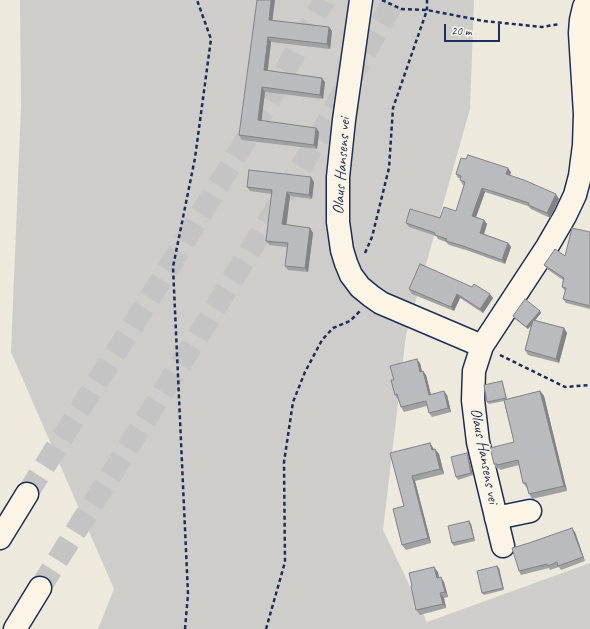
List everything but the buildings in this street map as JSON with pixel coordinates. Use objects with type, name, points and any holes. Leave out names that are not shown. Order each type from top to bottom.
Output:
[{"type":"main road","name":"Olaus Hansens vei","points":[[361,0],[344,120],[338,185],[338,222],[342,250],[346,263],[351,275],[360,287],[370,296],[394,309],[482,346]]},
{"type":"main road","name":"Olaus Hansens vei","points":[[503,546],[478,442],[473,400],[474,371],[482,346],[547,247],[575,195],[580,176],[584,145],[580,33],[585,6]]},
{"type":"main road","points":[[0,538],[27,494]]},
{"type":"main road","name":"Olaus Hansens vei","points":[[496,518],[530,511]]},
{"type":"main road","points":[[15,629],[40,588]]},
{"type":"path","points":[[185,629],[188,594],[173,267],[194,158],[211,39],[197,0]]},
{"type":"path","points":[[382,0],[401,9],[427,10],[484,21],[542,27],[557,25],[564,22],[569,15],[585,6]]},
{"type":"path","points":[[351,275],[363,257],[372,237],[389,168],[393,108],[427,10],[426,0]]},
{"type":"path","points":[[266,629],[285,562],[284,462],[293,402],[305,372],[322,340],[333,328],[350,321],[360,312],[370,296]]},
{"type":"path","points":[[482,346],[565,387],[583,384],[590,385]]},
{"type":"shaded area","points":[[20,0],[474,0],[470,109],[406,335],[383,530],[427,622],[590,563],[590,629],[98,629],[114,589],[11,352],[21,106]]},
{"type":"tunnel","points":[[27,494],[160,282],[265,108],[324,0]]},
{"type":"tunnel","points":[[40,588],[208,320],[318,139],[394,0]]}]
